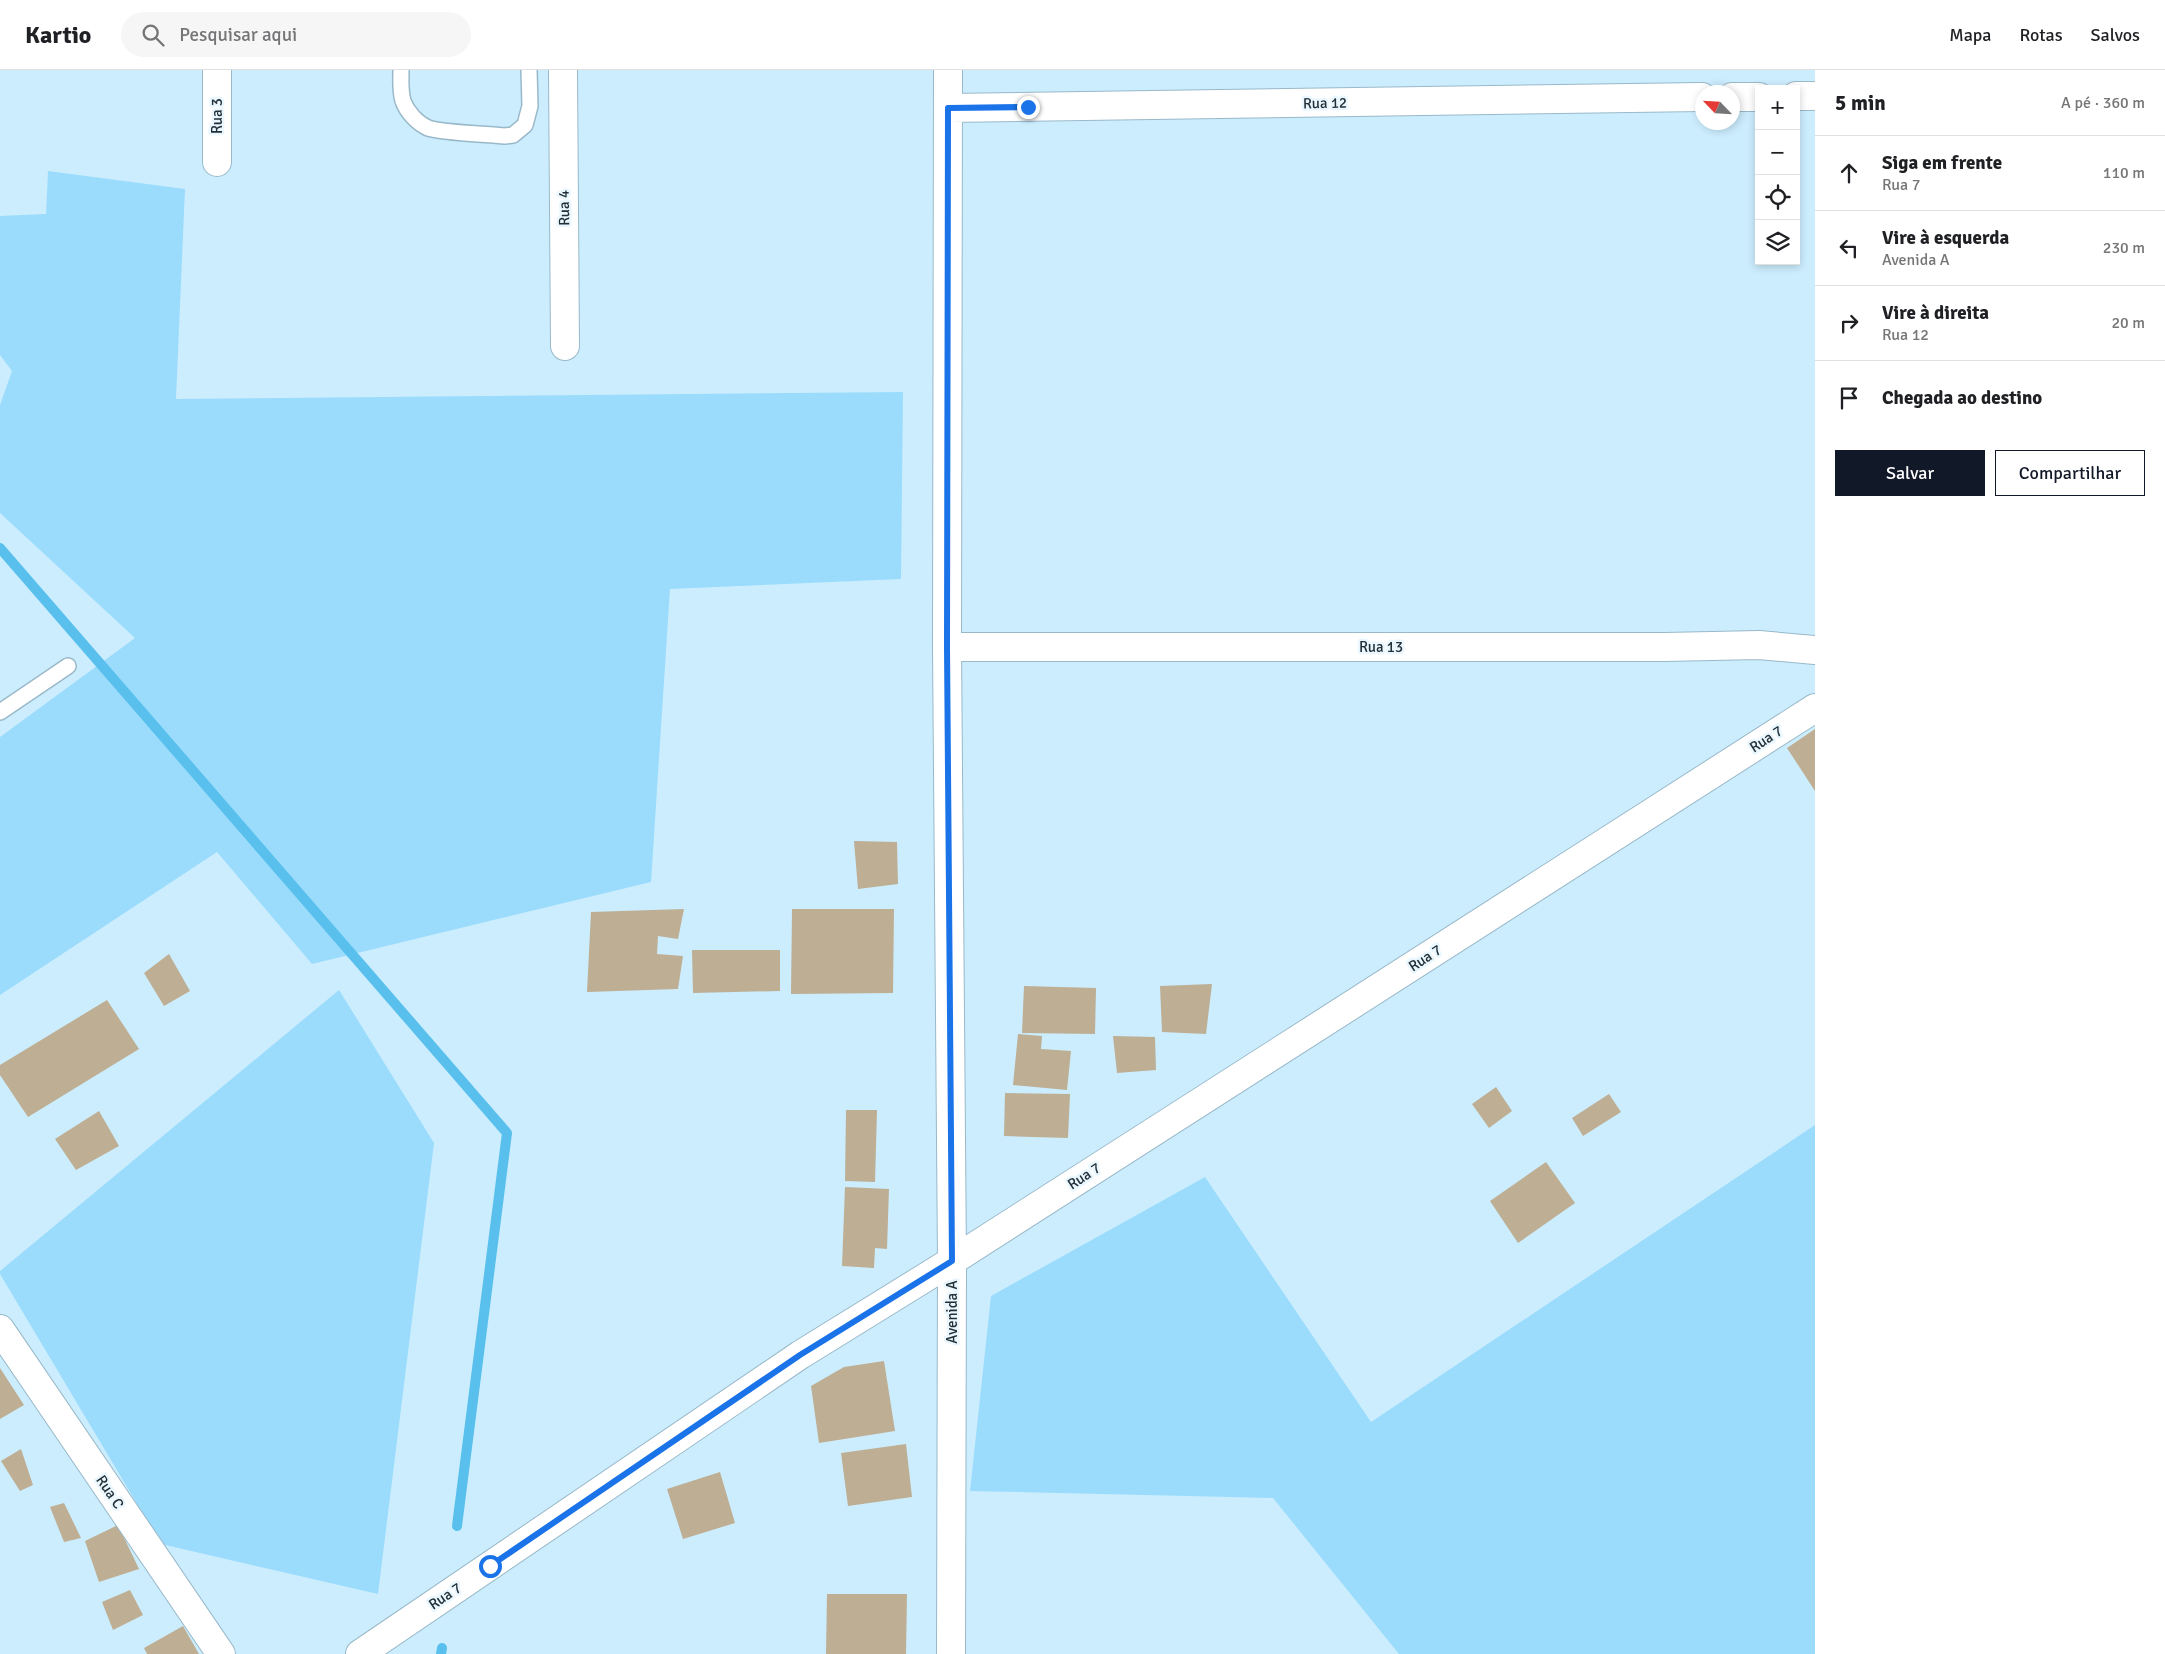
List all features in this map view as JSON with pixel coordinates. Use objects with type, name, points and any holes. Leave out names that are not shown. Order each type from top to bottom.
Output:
[{"type":"street","name":"Rua 3","points":[[217,70],[217,162]]},
{"type":"street","name":"Rua 4","points":[[563,70],[565,346]]},
{"type":"street","name":"Avenida A","points":[[948,70],[947,647],[952,1261],[951,1654]]},
{"type":"street","points":[[1800,96],[1815,96]]},
{"type":"street","name":"Rua 12","points":[[948,108],[1695,97]]},
{"type":"street","points":[[1740,97],[1755,97]]},
{"type":"street","name":"Rua 13","points":[[947,647],[1665,647],[1759,645],[1815,650]]},
{"type":"street","name":"Rua 7","points":[[360,1654],[800,1355],[952,1261],[1815,708]]},
{"type":"street","name":"Rua C","points":[[0,1329],[221,1654]]},
{"type":"lane","points":[[401,70],[400,88],[403,101],[409,112],[419,123],[431,129],[505,136],[513,135],[525,126],[530,106],[529,70]]},
{"type":"lane","points":[[0,712],[68,666]]},
{"type":"shaded area","points":[[48,171],[185,189],[176,399],[903,392],[901,579],[670,589],[651,882],[312,964],[217,852],[0,995],[0,737],[135,638],[0,513],[0,405],[12,371],[0,355],[0,216],[46,214]]},
{"type":"shaded area","points":[[339,990],[434,1143],[378,1594],[161,1544],[0,1274],[0,1271]]},
{"type":"shaded area","points":[[1815,1125],[1815,1654],[1399,1654],[1273,1498],[970,1491],[991,1296],[1205,1177],[1371,1422]]},
{"type":"building","points":[[1815,729],[1815,791],[1787,748]]},
{"type":"building","points":[[854,841],[897,842],[898,884],[858,889]]},
{"type":"building","points":[[684,909],[678,939],[658,936],[657,954],[683,956],[678,989],[587,992],[591,912]]},
{"type":"building","points":[[792,909],[894,909],[893,993],[791,994]]},
{"type":"building","points":[[692,950],[780,950],[780,991],[693,993]]},
{"type":"building","points":[[169,954],[190,991],[164,1006],[144,973]]},
{"type":"building","points":[[1212,984],[1206,1034],[1162,1032],[1160,986]]},
{"type":"building","points":[[1024,986],[1096,988],[1095,1034],[1022,1033]]},
{"type":"building","points":[[107,1000],[139,1049],[28,1117],[0,1075],[0,1065]]},
{"type":"building","points":[[1018,1034],[1042,1036],[1041,1049],[1071,1051],[1067,1090],[1013,1085]]},
{"type":"building","points":[[1113,1036],[1155,1037],[1156,1070],[1117,1073]]},
{"type":"building","points":[[1496,1087],[1512,1111],[1489,1128],[1472,1104]]},
{"type":"building","points":[[1005,1093],[1070,1094],[1068,1138],[1004,1136]]},
{"type":"building","points":[[1609,1094],[1621,1112],[1583,1136],[1572,1118]]},
{"type":"building","points":[[846,1110],[877,1110],[875,1182],[845,1181]]},
{"type":"building","points":[[99,1111],[119,1146],[76,1170],[55,1139]]},
{"type":"building","points":[[1546,1162],[1575,1203],[1518,1243],[1490,1201]]},
{"type":"building","points":[[845,1187],[889,1189],[887,1249],[875,1248],[874,1268],[842,1266]]},
{"type":"building","points":[[884,1361],[895,1431],[819,1443],[811,1386],[844,1367]]},
{"type":"building","points":[[0,1368],[24,1405],[0,1419]]},
{"type":"building","points":[[906,1444],[912,1497],[848,1506],[841,1453]]},
{"type":"building","points":[[21,1449],[33,1485],[20,1491],[1,1461]]},
{"type":"building","points":[[720,1472],[735,1523],[683,1539],[667,1489]]},
{"type":"building","points":[[64,1503],[81,1538],[64,1542],[50,1507]]},
{"type":"building","points":[[118,1525],[139,1569],[99,1582],[85,1541]]},
{"type":"building","points":[[130,1590],[143,1615],[113,1630],[102,1602]]},
{"type":"building","points":[[827,1594],[907,1594],[906,1654],[826,1654]]},
{"type":"building","points":[[183,1626],[199,1654],[147,1654],[144,1648]]},
{"type":"waterway","points":[[0,548],[507,1133],[457,1526]]},
{"type":"waterway","points":[[441,1654],[442,1648]]},
{"type":"route","points":[[490,1566],[800,1355],[952,1261],[947,647],[948,108],[1028,107]]}]
